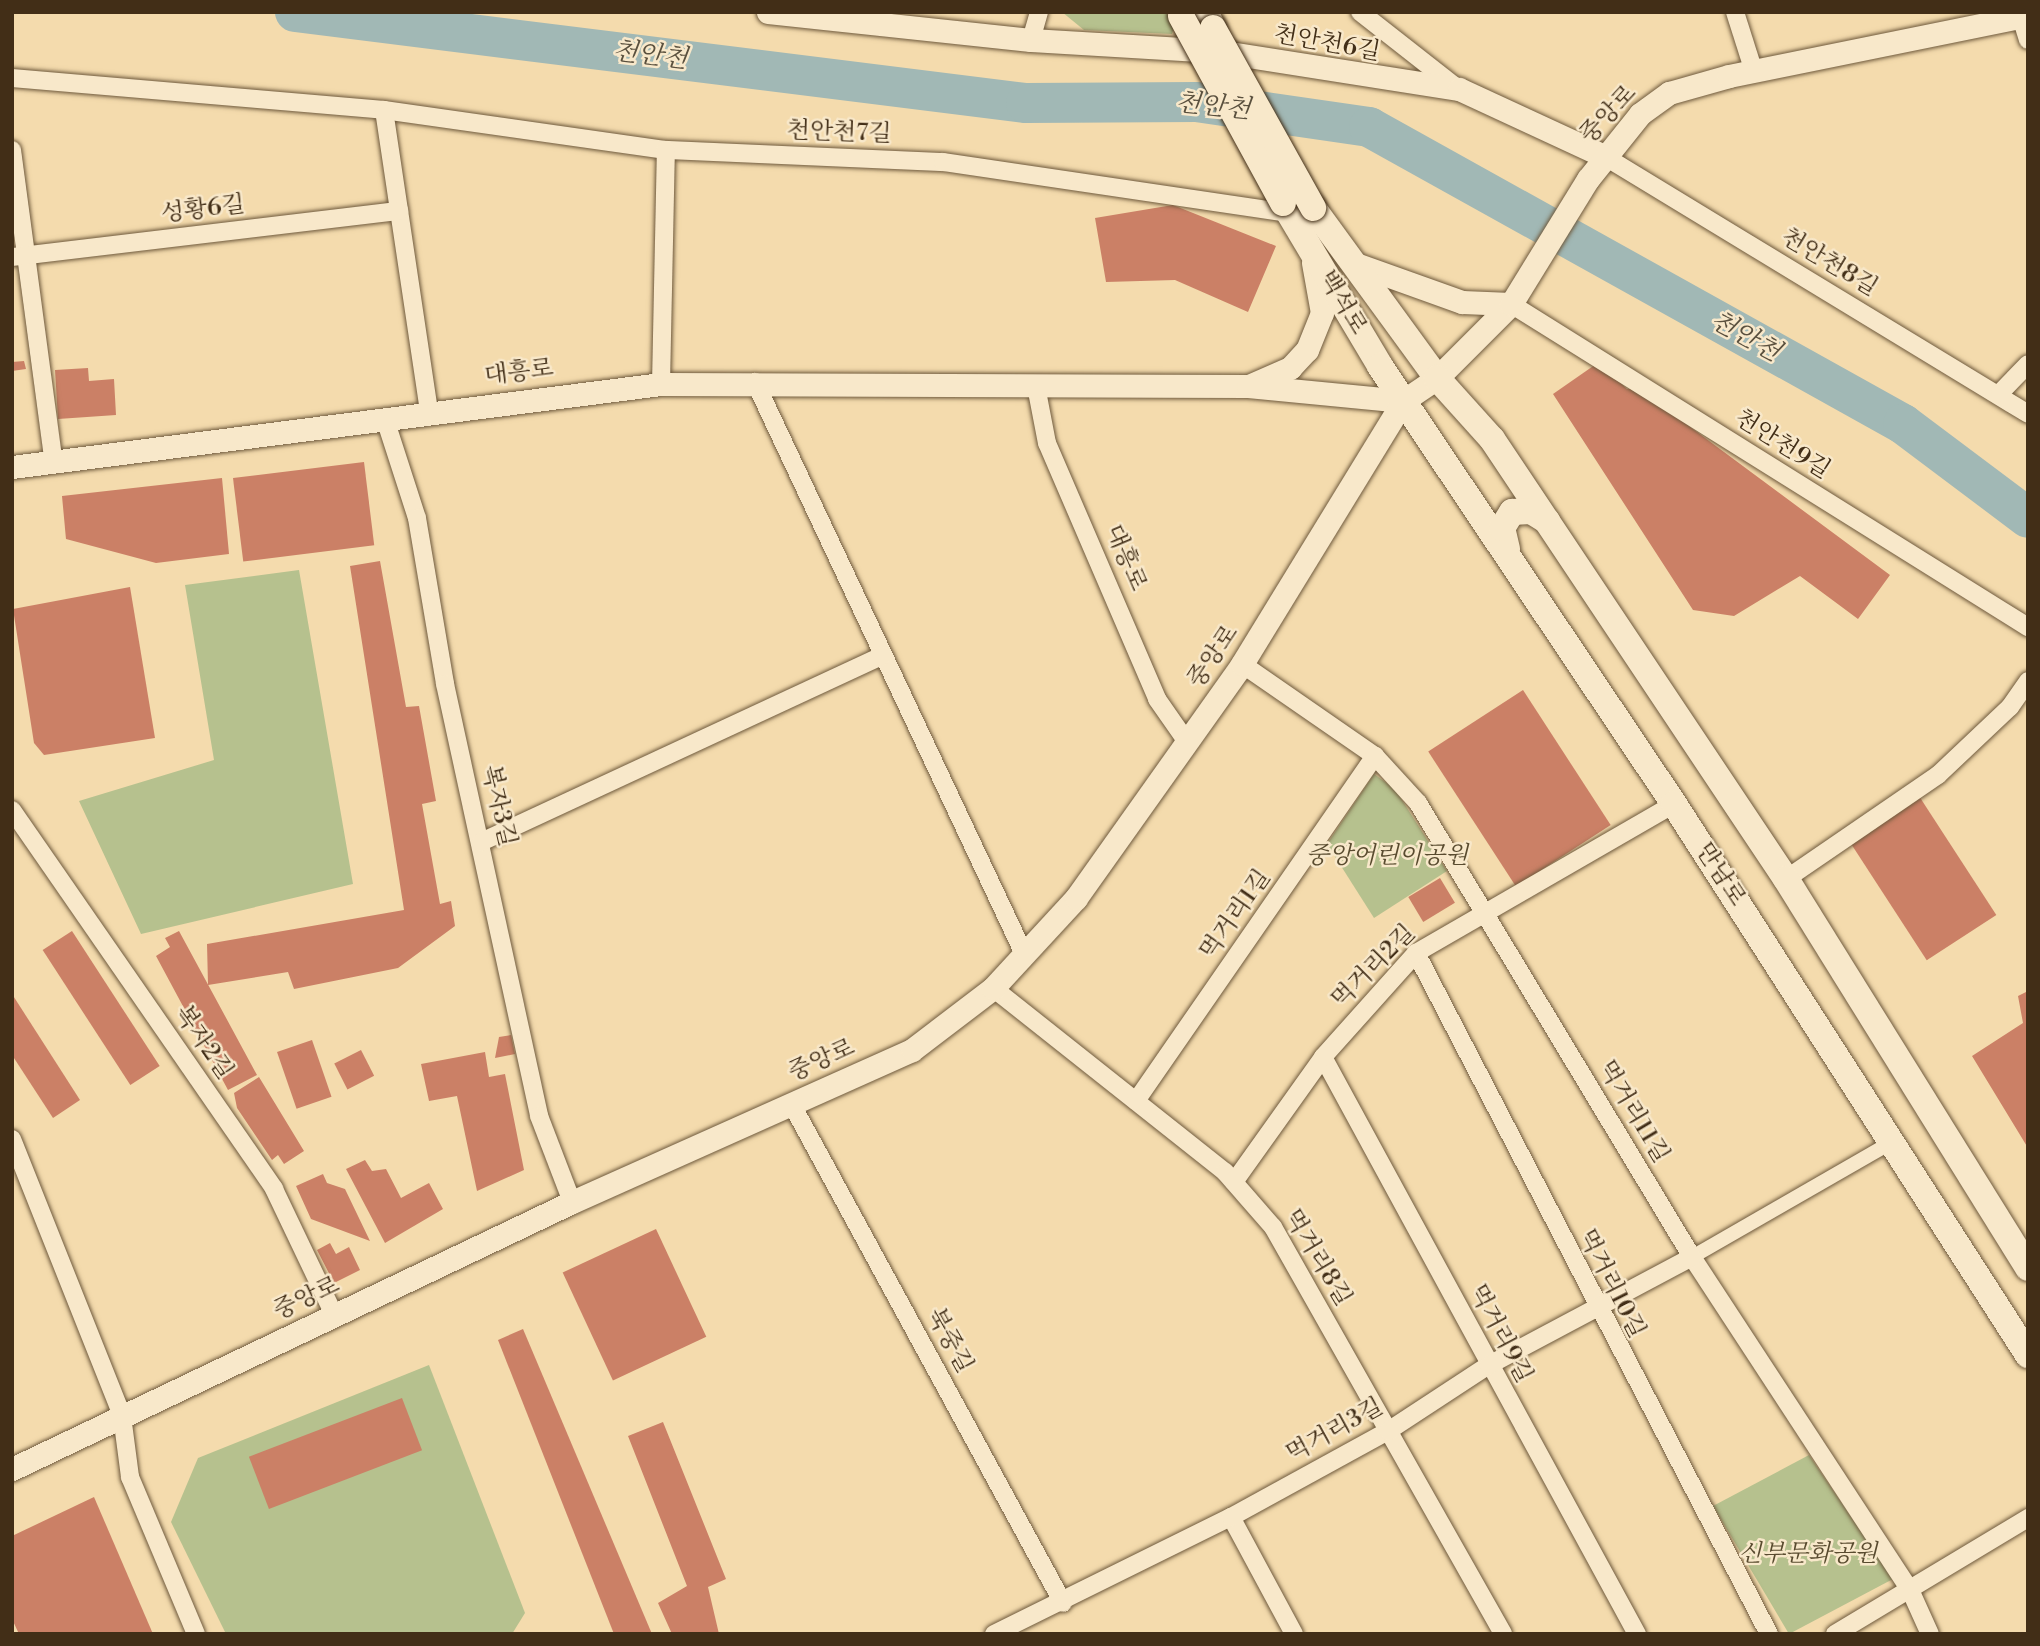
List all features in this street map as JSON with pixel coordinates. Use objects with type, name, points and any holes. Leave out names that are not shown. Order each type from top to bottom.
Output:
[{"type":"main road","points":[[1194,17],[1295,208]]},
{"type":"main road","name":"백석로","points":[[1295,208],[1308,247],[1403,401]]},
{"type":"main road","name":"백석로","points":[[1295,208],[1346,260],[1437,378]]},
{"type":"main road","points":[[1437,378],[1492,439],[1786,879],[2028,1268]]},
{"type":"main road","name":"만남로","points":[[1403,401],[1507,549],[2028,1355]]},
{"type":"main road","points":[[1507,549],[1502,528],[1512,512],[1531,511],[1547,521]]},
{"type":"street","name":"천안천6길","points":[[768,12],[1031,40],[1216,51],[1459,89]]},
{"type":"street","points":[[1031,40],[1039,12]]},
{"type":"street","name":"천안천6길","points":[[1360,12],[1459,89],[1604,156]]},
{"type":"street","points":[[1735,12],[1754,72]]},
{"type":"street","points":[[2024,16],[2028,40]]},
{"type":"street","name":"중앙로","points":[[1511,304],[1604,156],[1669,93],[1754,72],[2024,16]]},
{"type":"street","name":"천안천7길","points":[[12,78],[384,110],[666,150],[943,162],[1295,208]]},
{"type":"street","points":[[384,110],[429,411]]},
{"type":"street","points":[[12,150],[19,256],[53,459]]},
{"type":"street","points":[[661,384],[666,150]]},
{"type":"street","name":"천안천8길","points":[[1604,156],[2000,393],[2028,414]]},
{"type":"street","name":"성황6길","points":[[19,256],[399,211]]},
{"type":"street","points":[[1248,386],[1290,368],[1314,334],[1321,288],[1308,247]]},
{"type":"street","points":[[1346,260],[1387,280],[1462,302],[1511,304]]},
{"type":"street","points":[[1403,401],[1437,378],[1511,304]]},
{"type":"street","name":"천안천9길","points":[[1511,304],[2028,627]]},
{"type":"street","points":[[2000,393],[2028,364]]},
{"type":"street","points":[[755,382],[1024,954]]},
{"type":"street","name":"대흥로","points":[[12,467],[53,459],[661,384],[755,382],[1248,386],[1403,401]]},
{"type":"street","name":"대흥로","points":[[1035,386],[1052,456],[1157,699],[1187,742]]},
{"type":"street","name":"중앙로","points":[[12,1469],[572,1202],[912,1050],[993,988],[1076,898],[1242,664],[1403,401]]},
{"type":"street","name":"복자3길","points":[[385,419],[417,518],[445,684],[539,1116],[572,1202]]},
{"type":"street","points":[[481,842],[883,655]]},
{"type":"street","name":"먹거리11길","points":[[1242,664],[1376,756],[1418,803],[1692,1257],[1911,1592],[1930,1634]]},
{"type":"street","points":[[1786,879],[1938,775],[2010,707],[2028,681]]},
{"type":"street","name":"먹거리1길","points":[[1136,1101],[1376,756]]},
{"type":"street","name":"먹거리2길","points":[[1234,1182],[1323,1057],[1416,953],[1483,910],[1674,804]]},
{"type":"street","name":"복자2길","points":[[12,810],[274,1189],[334,1315]]},
{"type":"street","name":"먹거리10길","points":[[1416,953],[1595,1308],[1769,1634]]},
{"type":"street","name":"먹거리8길","points":[[993,988],[1234,1182],[1273,1227],[1503,1634]]},
{"type":"street","name":"먹거리9길","points":[[1323,1057],[1637,1634]]},
{"type":"street","name":"북중길","points":[[791,1103],[1063,1603]]},
{"type":"street","points":[[12,1139],[122,1416],[130,1477],[196,1634]]},
{"type":"street","points":[[1692,1257],[1892,1142]]},
{"type":"street","name":"먹거리3길","points":[[994,1634],[1063,1603],[1231,1517],[1388,1431],[1489,1365],[1692,1257]]},
{"type":"street","points":[[1231,1517],[1294,1634]]},
{"type":"street","points":[[1835,1634],[1911,1592],[2028,1518]]},
{"type":"green space","points":[[1062,12],[1166,12],[1174,27],[1172,34],[1084,30]]},
{"type":"green space","points":[[299,570],[353,884],[141,934],[79,801],[214,760],[185,585]]},
{"type":"green space","name":"중앙어린이공원","points":[[1374,774],[1395,789],[1447,871],[1374,918],[1327,844]]},
{"type":"green space","points":[[429,1365],[525,1613],[512,1634],[226,1634],[171,1522],[198,1458]]},
{"type":"green space","name":"신부문화공원","points":[[1809,1455],[1893,1579],[1789,1634],[1713,1506]]},
{"type":"building","points":[[1173,205],[1276,246],[1248,312],[1175,280],[1106,282],[1095,218]]},
{"type":"building","points":[[24,361],[26,369],[12,371],[12,362]]},
{"type":"building","points":[[1599,362],[1627,389],[1639,389],[1890,575],[1858,619],[1800,576],[1734,616],[1693,610],[1553,394]]},
{"type":"building","points":[[88,368],[89,381],[114,379],[116,415],[58,419],[55,370]]},
{"type":"building","points":[[364,462],[374,545],[243,561],[233,478]]},
{"type":"building","points":[[222,478],[229,554],[156,563],[66,539],[62,496]]},
{"type":"building","points":[[380,561],[406,707],[419,706],[436,801],[422,804],[440,904],[451,901],[455,926],[398,968],[294,989],[288,972],[208,985],[207,944],[404,910],[350,566]]},
{"type":"building","points":[[130,587],[155,738],[44,755],[34,743],[13,609]]},
{"type":"building","points":[[1523,690],[1611,825],[1516,887],[1428,752]]},
{"type":"building","points":[[1919,796],[1996,915],[1927,960],[1849,841]]},
{"type":"building","points":[[1440,878],[1455,903],[1423,922],[1408,897]]},
{"type":"building","points":[[72,931],[160,1066],[130,1085],[43,950]]},
{"type":"building","points":[[179,931],[257,1075],[228,1090],[156,956],[170,947],[165,938]]},
{"type":"building","points":[[2028,991],[2028,1148],[1972,1056],[2023,1023],[2018,996]]},
{"type":"building","points":[[12,994],[80,1100],[53,1118],[12,1055]]},
{"type":"building","points":[[511,1035],[515,1054],[495,1058],[499,1037]]},
{"type":"building","points":[[312,1040],[332,1097],[297,1109],[277,1052]]},
{"type":"building","points":[[361,1050],[374,1076],[347,1089],[334,1064]]},
{"type":"building","points":[[485,1052],[489,1077],[505,1074],[524,1170],[477,1191],[457,1096],[429,1101],[421,1064]]},
{"type":"building","points":[[259,1077],[304,1151],[284,1164],[278,1155],[272,1160],[237,1108],[234,1093]]},
{"type":"building","points":[[365,1160],[372,1171],[386,1169],[401,1198],[429,1183],[443,1209],[385,1243],[346,1169]]},
{"type":"building","points":[[323,1174],[327,1183],[345,1189],[370,1241],[311,1219],[296,1186]]},
{"type":"building","points":[[656,1229],[706,1337],[613,1380],[563,1273]]},
{"type":"building","points":[[330,1243],[336,1254],[349,1247],[360,1270],[334,1283],[317,1250]]},
{"type":"building","points":[[523,1329],[652,1634],[614,1634],[498,1340]]},
{"type":"building","points":[[402,1398],[422,1450],[269,1509],[249,1457]]},
{"type":"building","points":[[663,1422],[726,1579],[708,1587],[719,1634],[672,1634],[658,1603],[687,1586],[628,1436]]},
{"type":"building","points":[[94,1497],[153,1634],[19,1634],[12,1619],[12,1536]]},
{"type":"waterway","name":"천안천","points":[[295,12],[1026,103],[1196,102],[1369,127],[1903,424],[2028,518]]}]
